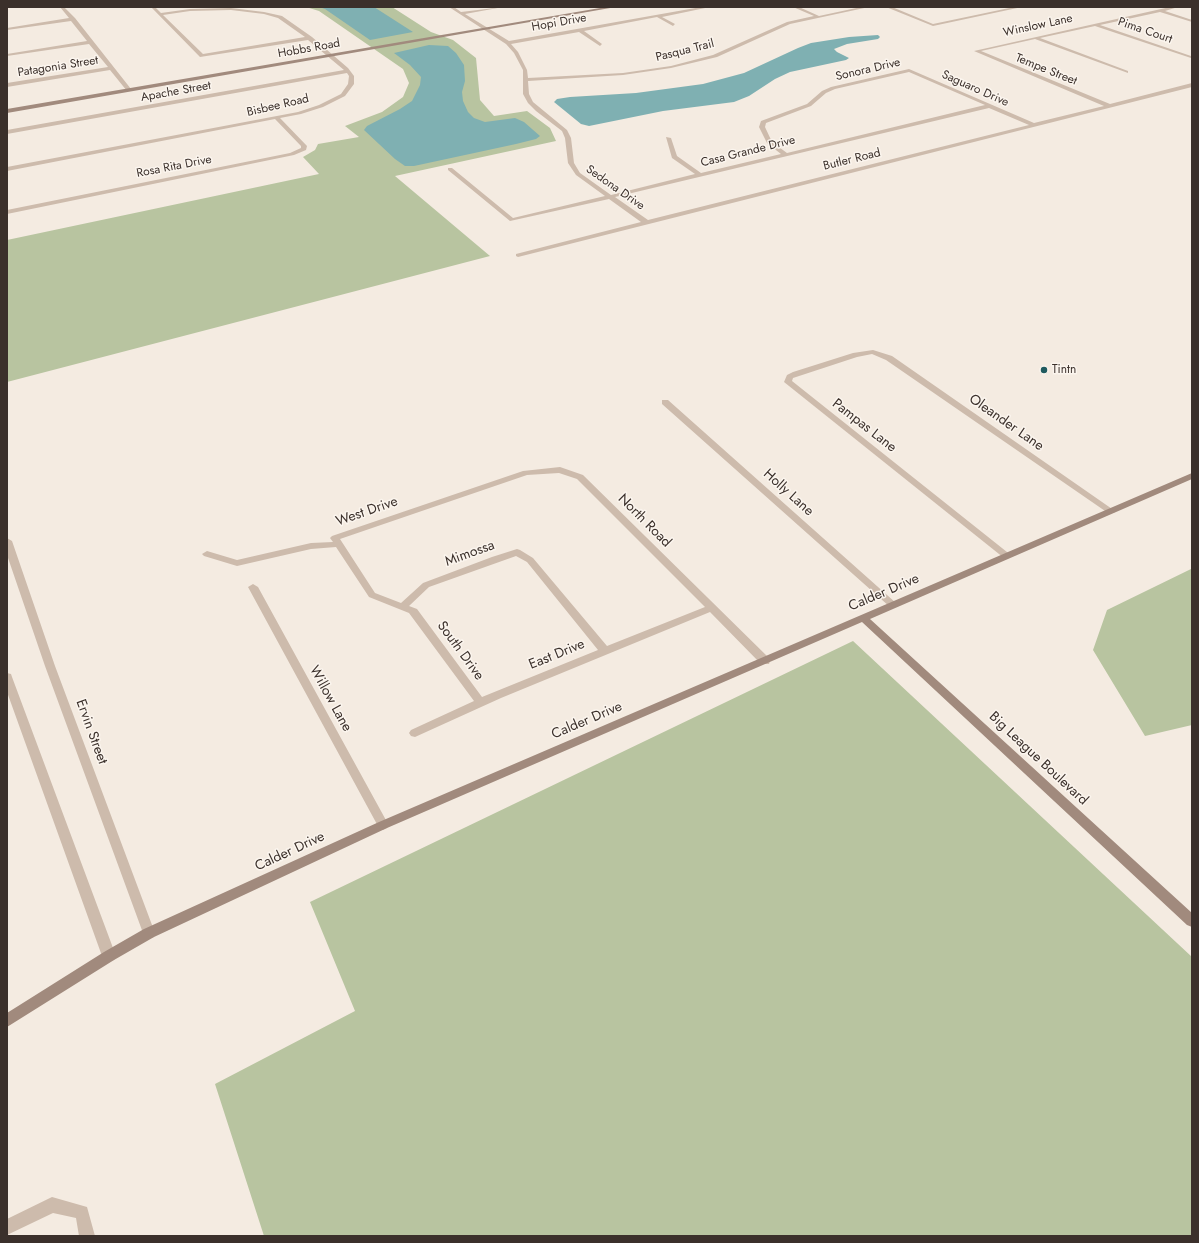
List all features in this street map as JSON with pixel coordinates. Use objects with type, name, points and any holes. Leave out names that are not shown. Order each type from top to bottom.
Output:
[{"type":"street","points":[[62,7],[128,89]]},
{"type":"street","points":[[153,7],[202,56],[310,38]]},
{"type":"street","name":"Sedona Drive","points":[[451,7],[508,43],[516,52],[522,62],[526,80],[526,94],[531,103],[564,130],[568,138],[573,169],[592,185],[647,223]]},
{"type":"street","points":[[461,14],[501,7]]},
{"type":"street","name":"Hobbs Road","points":[[484,28],[596,7]]},
{"type":"street","name":"Hobbs Road","points":[[7,111],[329,54],[614,7]]},
{"type":"street","name":"Hopi Drive","points":[[508,43],[708,7]]},
{"type":"street","points":[[796,7],[817,16]]},
{"type":"street","name":"Pasqua Trail","points":[[526,80],[616,74],[671,67],[715,56],[789,23],[817,16],[867,7]]},
{"type":"street","points":[[888,7],[933,25],[1020,7]]},
{"type":"street","points":[[1149,7],[1192,21]]},
{"type":"street","name":"Winslow Lane","points":[[976,51],[1176,7]]},
{"type":"street","points":[[160,14],[190,10],[218,9],[264,13],[287,21],[310,38],[348,71]]},
{"type":"street","points":[[658,16],[673,25]]},
{"type":"street","points":[[7,29],[73,20]]},
{"type":"street","name":"Pima Court","points":[[1095,24],[1189,57]]},
{"type":"street","points":[[580,30],[600,45]]},
{"type":"street","points":[[1035,38],[1126,72]]},
{"type":"street","points":[[7,55],[91,42]]},
{"type":"street","name":"Tempe Street","points":[[976,51],[1110,106]]},
{"type":"street","name":"Patagonia Street","points":[[7,85],[112,68]]},
{"type":"street","name":"Saguaro Drive","points":[[909,70],[1034,125]]},
{"type":"street","name":"Sonora Drive","points":[[786,154],[770,143],[762,127],[763,122],[809,105],[824,92],[833,88],[909,70]]},
{"type":"street","name":"Bisbee Road","points":[[7,169],[277,118],[321,106],[343,95],[348,89],[353,79],[348,71]]},
{"type":"street","name":"Apache Street","points":[[7,132],[348,71]]},
{"type":"street","name":"Butler Road","points":[[518,255],[1192,85]]},
{"type":"street","name":"Hobbs Road","points":[[7,108],[128,89]]},
{"type":"street","name":"Casa Grande Drive","points":[[450,169],[512,220],[989,106]]},
{"type":"street","name":"Rosa Rita Drive","points":[[7,212],[292,154],[304,149],[302,143],[277,118]]},
{"type":"street","points":[[668,138],[674,157],[700,175]]},
{"type":"street","name":"Pampas Lane","points":[[886,357],[873,352],[856,355],[796,374],[790,377],[788,382],[1007,556]]},
{"type":"street","name":"Oleander Lane","points":[[886,357],[1111,511]]},
{"type":"street","name":"Holly Lane","points":[[664,402],[894,605]]},
{"type":"street","name":"North Road","points":[[476,490],[526,473],[560,470],[580,477],[765,660]]},
{"type":"street","name":"Calder Drive","points":[[7,1021],[109,956],[149,933],[382,825],[1192,476]]},
{"type":"street","name":"West Drive","points":[[207,554],[236,563],[311,546],[339,544],[335,538],[476,490]]},
{"type":"street","name":"Ervin Street","points":[[7,541],[50,666],[149,933]]},
{"type":"street","points":[[339,544],[372,595],[402,606]]},
{"type":"street","name":"Mimossa","points":[[402,606],[426,585],[517,552],[530,560],[605,651]]},
{"type":"street","name":"Willow Lane","points":[[253,587],[382,825]]},
{"type":"street","name":"South Drive","points":[[402,606],[413,611],[480,702],[497,695]]},
{"type":"street","name":"East Drive","points":[[415,733],[497,695],[711,608]]},
{"type":"street","name":"Big League Boulevard","points":[[863,618],[1192,921]]},
{"type":"street","points":[[7,677],[109,956]]},
{"type":"street","points":[[7,1227],[52,1205],[82,1212],[87,1236]]},
{"type":"green space","points":[[306,7],[392,7],[431,32],[453,40],[476,58],[480,100],[494,116],[527,111],[550,128],[556,141],[395,176],[490,256],[7,382],[7,240],[319,174],[303,157],[315,150],[318,144],[359,137],[345,126],[382,112],[403,97],[409,83],[403,69],[319,11]]},
{"type":"green space","points":[[1191,569],[1192,725],[1145,736],[1093,650],[1107,610]]},
{"type":"green space","points":[[853,641],[1192,957],[1192,1236],[264,1236],[215,1084],[355,1011],[310,902]]},
{"type":"water","points":[[319,7],[374,7],[413,32],[370,40],[325,9]]},
{"type":"water","points":[[878,35],[880,37],[878,39],[847,44],[834,49],[849,58],[846,60],[790,72],[775,79],[749,96],[734,102],[663,111],[589,126],[581,124],[554,102],[557,99],[570,97],[636,93],[703,84],[744,73],[811,43],[849,37]]},
{"type":"water","points":[[429,45],[448,46],[456,53],[464,65],[465,81],[462,92],[463,101],[468,112],[474,118],[485,122],[515,118],[524,122],[540,136],[536,139],[516,144],[414,166],[405,166],[395,159],[364,130],[367,126],[412,101],[420,85],[421,77],[410,65],[394,53]]},
{"type":"place","name":"Tintn","points":[[1044,370]]}]
